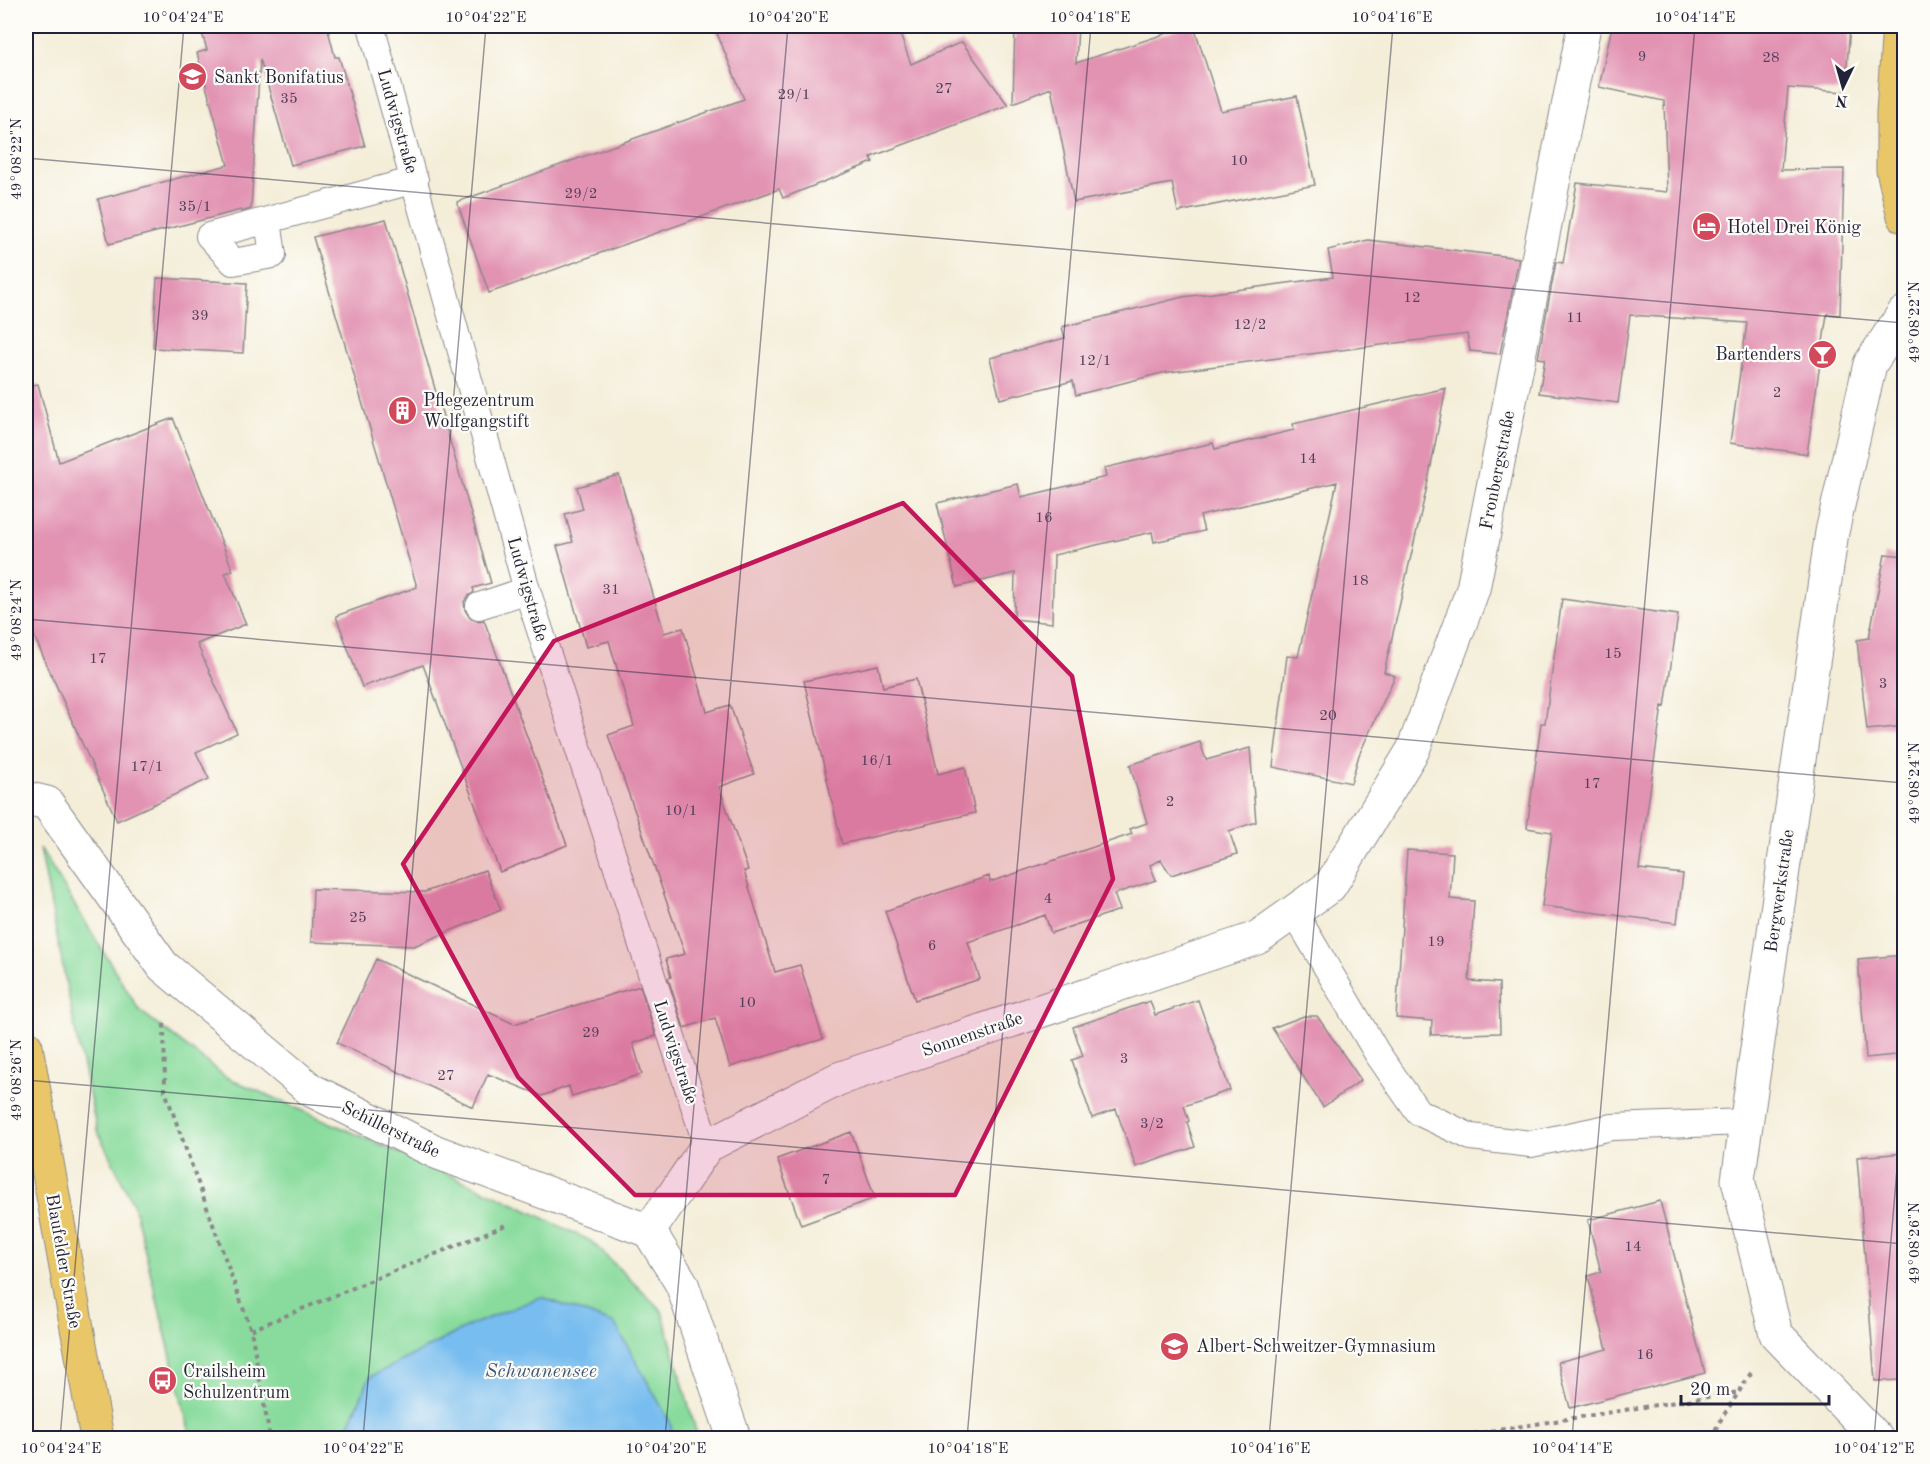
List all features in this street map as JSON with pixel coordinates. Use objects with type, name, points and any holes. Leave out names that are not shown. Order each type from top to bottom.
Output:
[{"type":"main road","points":[[1899,26],[1893,112],[1893,170],[1905,216]]},
{"type":"main road","name":"Blaufelder Straße","points":[[26,1047],[35,1157],[97,1438]]},
{"type":"street","name":"Fronbergstraße","points":[[1330,886],[1413,750],[1473,589],[1584,26]]},
{"type":"street","name":"Bergwerkstraße","points":[[1876,1438],[1776,1334],[1738,1180],[1832,532],[1870,364],[1905,313]]},
{"type":"street","name":"Schillerstraße","points":[[26,798],[47,803],[163,966],[311,1090],[436,1152],[649,1231]]},
{"type":"street","name":"Sonnenstraße","points":[[649,1231],[707,1146],[838,1079],[1257,938],[1330,886]]},
{"type":"street","points":[[649,1231],[682,1284],[734,1438]]},
{"type":"lane","name":"Ludwigstraße","points":[[371,26],[527,590],[707,1146]]},
{"type":"lane","points":[[268,222],[415,180]]},
{"type":"lane","points":[[479,606],[527,590]]},
{"type":"lane","points":[[1294,912],[1377,1053],[1418,1112],[1471,1137],[1531,1144],[1612,1127],[1745,1122]]},
{"type":"path","points":[[163,966],[165,1091],[251,1330],[270,1438]]},
{"type":"path","points":[[251,1330],[567,1200]]},
{"type":"path","points":[[1447,1438],[1739,1392],[1711,1438]]},
{"type":"highlighted area","points":[[903,503],[1072,676],[1113,879],[955,1195],[635,1195],[518,1077],[403,864],[554,641]]},
{"type":"green space","points":[[40,848],[139,1010],[226,1077],[500,1197],[591,1241],[662,1311],[698,1438],[191,1438],[134,1206],[97,1130]]},
{"type":"water","name":"Schwanensee","points":[[541,1297],[615,1324],[670,1422],[673,1438],[343,1438],[370,1377],[471,1325]]},
{"type":"building","points":[[200,26],[327,26],[335,57],[339,57],[365,146],[291,165],[260,59],[251,209],[109,244],[98,199],[228,165],[197,53],[207,50]]},
{"type":"building","points":[[714,26],[897,26],[911,64],[962,42],[1008,105],[871,157],[873,162],[783,198],[779,189],[489,293],[457,202],[744,99]]},
{"type":"building","points":[[1015,26],[1078,26],[1076,63],[1194,26],[1221,111],[1297,96],[1315,185],[1178,212],[1172,183],[1074,202],[1051,88],[1013,103]]},
{"type":"building","name":"Hotel Drei König","points":[[1612,26],[1850,26],[1845,92],[1788,88],[1781,170],[1844,169],[1840,315],[1827,314],[1807,454],[1730,443],[1747,323],[1630,315],[1618,403],[1539,393],[1545,359],[1538,358],[1556,262],[1563,263],[1577,183],[1667,192],[1664,101],[1599,87]]},
{"type":"building","name":"Pflegezentrum Wolfgangstift","points":[[386,219],[491,583],[473,588],[474,592],[464,602],[465,610],[470,618],[477,621],[484,620],[567,845],[500,872],[423,665],[362,687],[336,616],[417,587],[313,237]]},
{"type":"building","points":[[1368,240],[1519,258],[1500,354],[1470,351],[1467,334],[1162,373],[1076,395],[1073,381],[1000,399],[990,358],[1065,338],[1062,327],[1183,297],[1333,277],[1328,250]]},
{"type":"building","points":[[157,278],[247,283],[243,353],[153,348]]},
{"type":"building","points":[[38,384],[59,462],[173,418],[233,571],[225,573],[246,624],[197,644],[237,733],[196,752],[209,779],[117,821],[26,618],[26,386]]},
{"type":"building","points":[[1446,388],[1426,491],[1384,672],[1395,676],[1359,755],[1351,783],[1273,767],[1287,656],[1298,657],[1337,482],[1200,516],[1204,531],[1154,542],[1152,532],[1054,555],[1052,623],[1014,619],[1015,573],[957,587],[937,503],[1018,484],[1021,497],[1106,477],[1104,468],[1213,443],[1215,449],[1294,430],[1293,424]]},
{"type":"building","points":[[619,475],[664,633],[683,628],[707,712],[730,705],[754,774],[719,787],[748,870],[744,871],[775,972],[800,965],[823,1039],[730,1067],[715,1018],[684,1028],[668,978],[671,977],[666,959],[685,954],[608,735],[634,726],[609,641],[586,647],[557,546],[573,542],[565,514],[583,509],[577,487]]},
{"type":"building","points":[[1885,554],[1905,556],[1905,726],[1867,730],[1857,640],[1869,638]]},
{"type":"building","points":[[1562,599],[1678,615],[1665,707],[1662,706],[1639,869],[1683,874],[1677,923],[1542,906],[1552,832],[1527,828],[1541,723],[1545,723]]},
{"type":"building","points":[[878,665],[883,687],[916,679],[938,774],[965,767],[975,813],[842,844],[804,681]]},
{"type":"building","points":[[1200,742],[1206,760],[1250,748],[1256,822],[1229,831],[1237,854],[1171,875],[1161,860],[1150,865],[1156,880],[1114,894],[1120,910],[1051,933],[1045,915],[968,942],[980,979],[915,1000],[885,911],[989,876],[990,882],[1132,834],[1130,829],[1147,823],[1130,765]]},
{"type":"building","points":[[1407,850],[1453,853],[1450,899],[1474,901],[1469,981],[1499,983],[1500,1033],[1431,1035],[1432,1021],[1396,1018]]},
{"type":"building","points":[[485,870],[501,910],[414,946],[311,942],[313,889],[425,892]]},
{"type":"building","points":[[1905,955],[1905,1054],[1866,1058],[1858,959]]},
{"type":"building","points":[[376,959],[514,1024],[640,986],[656,1036],[633,1043],[642,1074],[572,1096],[569,1086],[542,1096],[488,1074],[473,1107],[337,1043]]},
{"type":"building","points":[[1198,1000],[1230,1090],[1184,1106],[1195,1147],[1136,1167],[1116,1109],[1092,1118],[1072,1060],[1083,1056],[1073,1027],[1150,1001],[1155,1015]]},
{"type":"building","points":[[1304,1016],[1317,1016],[1361,1080],[1323,1107],[1272,1028]]},
{"type":"building","points":[[851,1132],[875,1198],[801,1225],[777,1159]]},
{"type":"building","points":[[1905,1153],[1905,1380],[1875,1381],[1857,1157]]},
{"type":"building","points":[[1660,1201],[1705,1373],[1570,1408],[1558,1362],[1607,1349],[1588,1276],[1601,1272],[1588,1220]]},
{"type":"place","name":"Sankt Bonifatius","points":[[193,77]]},
{"type":"place","name":"Hotel Drei König","points":[[1706,227]]},
{"type":"place","name":"Bartenders","points":[[1822,354]]},
{"type":"place","name":"Pflegezentrum Wolfgangstift","points":[[402,410]]},
{"type":"place","name":"Albert-Schweitzer-Gymnasium","points":[[1175,1346]]},
{"type":"place","name":"Crailsheim Schulzentrum","points":[[162,1381]]}]
